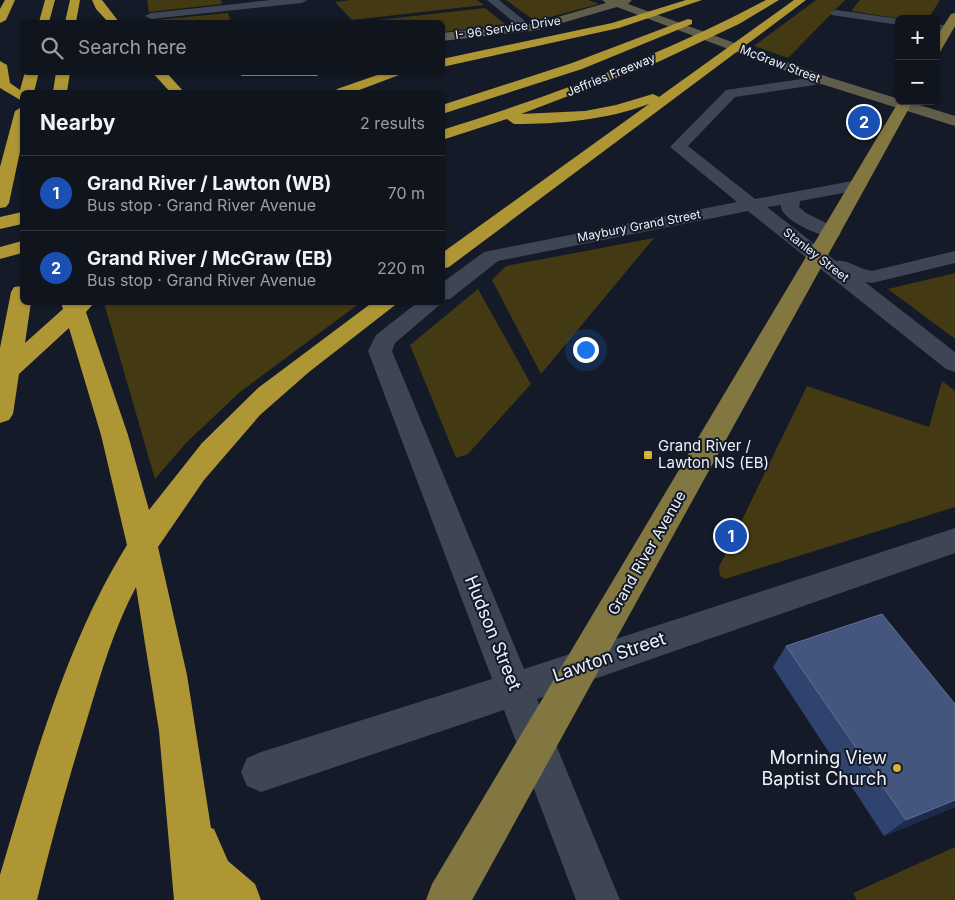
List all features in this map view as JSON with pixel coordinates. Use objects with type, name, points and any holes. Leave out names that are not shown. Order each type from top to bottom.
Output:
[{"type":"highway","points":[[0,20],[10,0]]},
{"type":"highway","points":[[45,20],[50,0]]},
{"type":"highway","points":[[71,20],[75,0]]},
{"type":"highway","points":[[97,0],[100,7],[112,20]]},
{"type":"highway","points":[[445,62],[616,26],[697,0]]},
{"type":"highway","name":"Jeffries Freeway","points":[[445,134],[531,107],[660,55],[774,0]]},
{"type":"highway","points":[[445,261],[800,0]]},
{"type":"highway","name":"Jeffries Freeway","points":[[445,112],[577,66],[697,18]]},
{"type":"highway","points":[[445,55],[555,39]]},
{"type":"highway","points":[[0,65],[1,80],[9,90],[20,95]]},
{"type":"highway","points":[[28,90],[31,75]]},
{"type":"highway","points":[[60,90],[63,75]]},
{"type":"highway","points":[[161,75],[175,90]]},
{"type":"highway","points":[[348,90],[391,75]]},
{"type":"highway","points":[[445,112],[535,120],[584,116],[629,107],[687,84]]},
{"type":"highway","points":[[0,203],[15,113]]},
{"type":"highway","points":[[0,158],[20,153]]},
{"type":"highway","points":[[0,223],[20,218]]},
{"type":"highway","points":[[0,252],[20,247]]},
{"type":"highway","points":[[0,308],[20,297]]},
{"type":"highway","points":[[0,414],[20,303]]},
{"type":"highway","points":[[73,305],[120,453],[159,620],[191,826],[196,900]]},
{"type":"highway","points":[[0,378],[81,305]]},
{"type":"highway","points":[[15,900],[36,816],[90,655],[117,592],[167,508],[198,466],[252,408],[306,362],[380,307]]},
{"type":"highway","points":[[191,826],[213,876],[239,900]]},
{"type":"main road","points":[[946,32],[955,16]]},
{"type":"main road","name":"Grand River Avenue","points":[[448,900],[904,105]]},
{"type":"street","points":[[151,16],[242,8],[302,0]]},
{"type":"street","points":[[492,0],[526,27]]},
{"type":"street","name":"McGraw Street","points":[[607,0],[627,4],[823,80],[878,98],[895,101]]},
{"type":"street","name":"I- 96 Service Drive","points":[[445,37],[561,21],[627,4]]},
{"type":"street","points":[[836,13],[895,21]]},
{"type":"street","name":"Stanley Street","points":[[823,80],[730,93],[678,147],[955,364]]},
{"type":"street","name":"McGraw Street","points":[[911,105],[955,121]]},
{"type":"street","name":"Maybury Grand Street","points":[[445,292],[491,256],[518,249],[858,185]]},
{"type":"street","points":[[792,197],[789,208],[794,214],[831,233]]},
{"type":"street","points":[[817,256],[855,275],[872,277],[955,257]]},
{"type":"street","name":"Hudson Street","points":[[428,305],[384,340],[380,351],[516,689],[536,745],[598,900]]},
{"type":"street","name":"Lawton Street","points":[[261,772],[516,689],[955,540]]},
{"type":"shaded area","points":[[147,0],[221,0],[222,4],[149,12]]},
{"type":"shaded area","points":[[350,0],[477,0],[484,5],[352,20],[335,2]]},
{"type":"shaded area","points":[[506,0],[588,0],[599,4],[535,21]]},
{"type":"shaded area","points":[[816,0],[845,0],[788,58],[754,46]]},
{"type":"shaded area","points":[[860,0],[940,0],[931,15],[895,15],[895,18],[851,11]]},
{"type":"shaded area","points":[[485,8],[506,25],[445,32],[445,20],[378,20]]},
{"type":"shaded area","points":[[228,13],[230,20],[156,20]]},
{"type":"shaded area","points":[[654,238],[541,374],[492,280],[506,266]]},
{"type":"shaded area","points":[[955,273],[955,339],[888,289]]},
{"type":"shaded area","points":[[478,289],[531,384],[468,454],[456,458],[410,345]]},
{"type":"shaded area","points":[[105,305],[357,305],[240,392],[186,443],[155,479]]},
{"type":"shaded area","points":[[942,381],[955,391],[955,507],[725,579],[720,576],[719,567],[807,386],[929,427]]},
{"type":"shaded area","points":[[955,847],[955,900],[857,900],[853,893]]},
{"type":"building","name":"Morning View Baptist Church","points":[[882,614],[955,704],[955,800],[906,820],[786,646]]},
{"type":"place","name":"Grand River / McGraw (EB)","points":[[864,122]]},
{"type":"place","name":"Grand River / Lawton NS (EB)","points":[[648,455]]},
{"type":"place","name":"Grand River / Lawton (WB)","points":[[731,536]]},
{"type":"place","name":"Morning View Baptist Church","points":[[897,768]]}]
